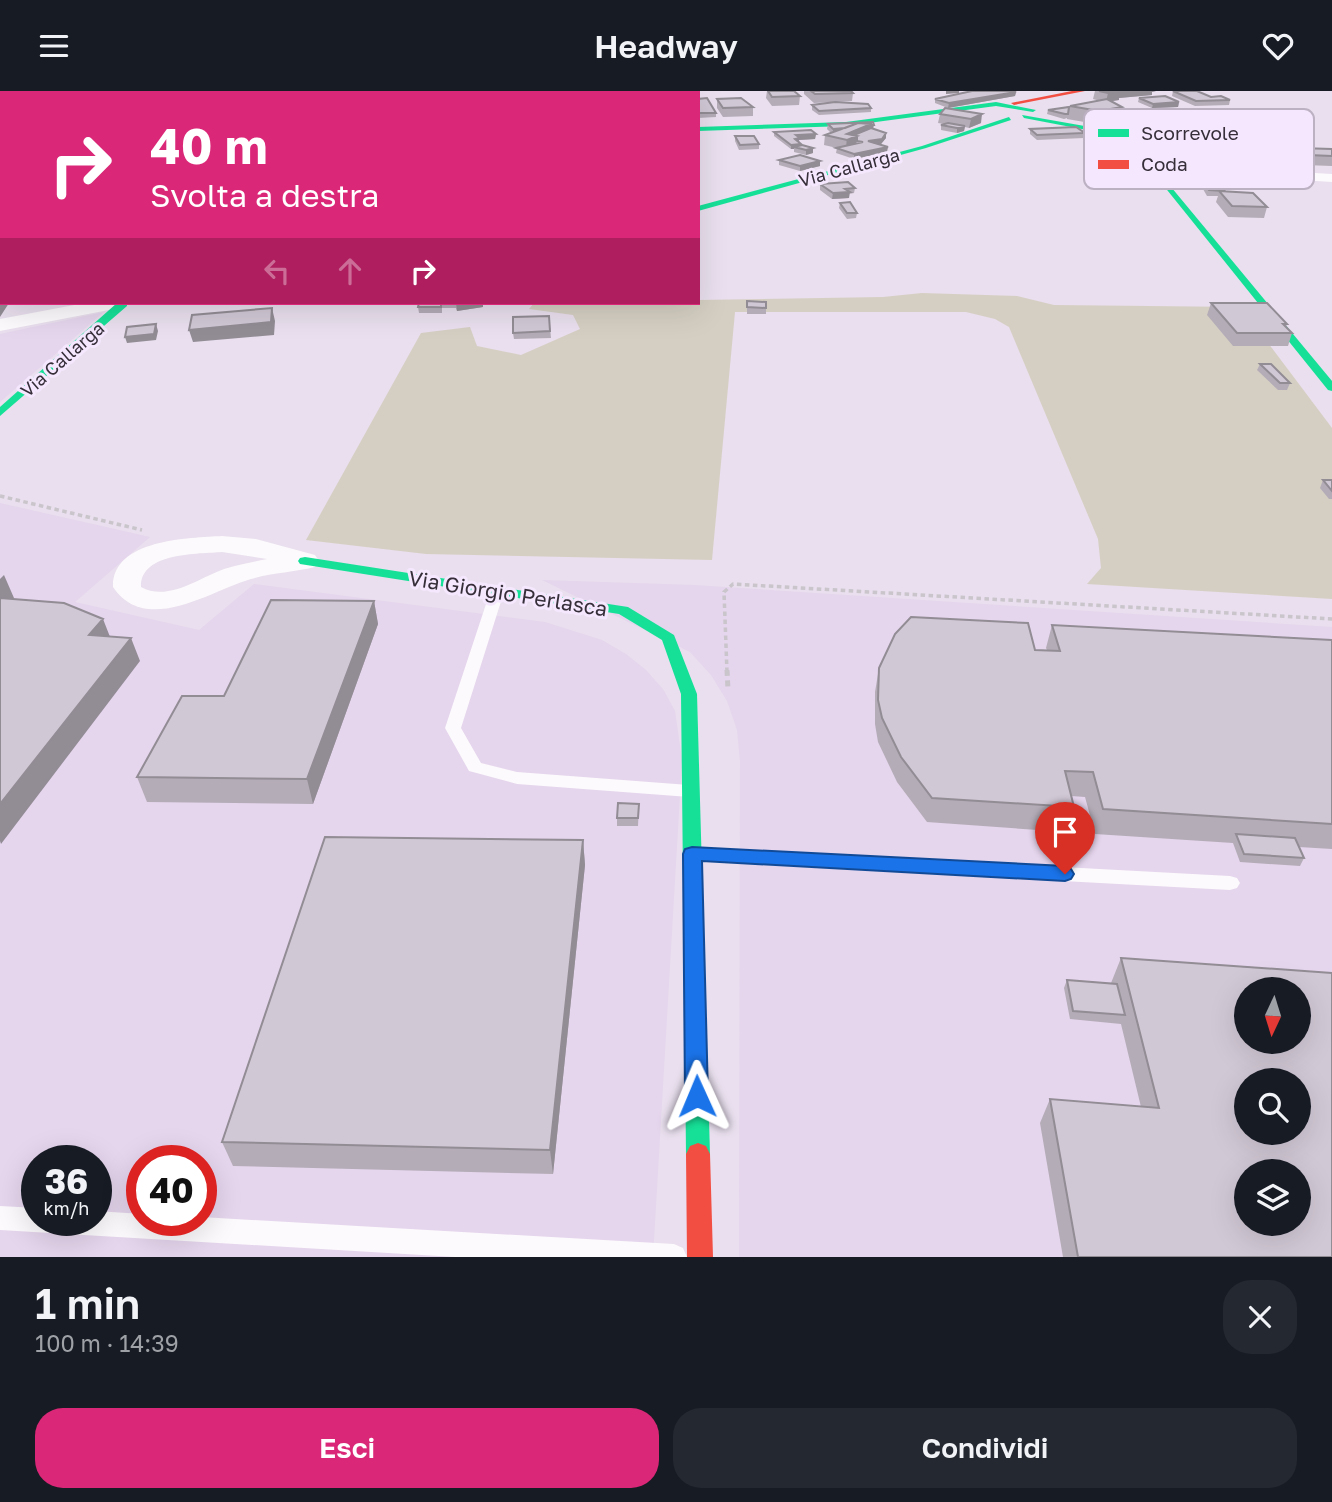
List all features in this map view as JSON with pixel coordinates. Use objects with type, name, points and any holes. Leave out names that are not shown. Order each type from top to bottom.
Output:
[{"type":"street","points":[[994,112],[1082,91]]},
{"type":"street","points":[[1027,114],[1054,98]]},
{"type":"street","points":[[700,129],[846,124],[943,112],[1027,114],[1084,127]]},
{"type":"street","name":"Via Callarga","points":[[700,208],[924,147],[994,112]]},
{"type":"street","points":[[1314,177],[1332,178]]},
{"type":"street","points":[[1169,189],[1332,388]]},
{"type":"street","name":"Via Callarga","points":[[0,324],[103,305]]},
{"type":"street","name":"Via Callarga","points":[[0,413],[122,305]]},
{"type":"street","name":"Via Giorgio Perlasca","points":[[305,561],[253,570],[187,596],[171,599],[142,598],[126,587],[125,580],[135,564],[158,552],[222,544],[256,547],[305,561],[623,610],[670,638],[689,694],[700,1257]]},
{"type":"lane","points":[[497,592],[453,728],[475,767],[517,778],[691,791]]},
{"type":"lane","points":[[692,854],[1230,883]]},
{"type":"lane","points":[[0,1218],[674,1257]]},
{"type":"path","points":[[0,496],[144,531],[186,547]]},
{"type":"path","points":[[729,696],[724,591],[733,584],[1332,619]]},
{"type":"shaded area","points":[[922,293],[1017,296],[1054,305],[1241,307],[1332,428],[1332,599],[1087,584],[1101,568],[1098,539],[1009,327],[995,319],[966,312],[735,312],[712,560],[426,554],[306,540],[421,333],[470,327],[477,346],[521,355],[580,329],[573,315],[529,309],[532,305],[700,305],[700,300],[883,297]]},
{"type":"shaded area","points":[[104,312],[0,402],[0,334]]},
{"type":"shaded area","points":[[0,503],[150,537],[75,602],[199,630],[254,584],[545,622],[602,640],[646,670],[663,689],[675,711],[682,760],[653,1257],[0,1257]]},
{"type":"shaded area","points":[[542,580],[694,585],[1332,627],[1332,1257],[739,1257],[740,761],[737,730],[727,701],[711,675],[690,652]]},
{"type":"building","points":[[768,91],[794,91],[800,96],[772,97]]},
{"type":"building","points":[[811,91],[851,91],[853,93],[815,94]]},
{"type":"building","points":[[972,91],[1016,92],[949,103],[935,99]]},
{"type":"building","points":[[1173,91],[1197,91],[1211,97],[1221,96],[1230,100],[1196,101]]},
{"type":"building","points":[[1165,96],[1179,102],[1153,104],[1139,98]]},
{"type":"building","points":[[707,98],[716,113],[700,113],[700,99]]},
{"type":"building","points":[[741,98],[753,107],[723,108],[717,99]]},
{"type":"building","points":[[1107,99],[1122,107],[1087,109],[1070,106]]},
{"type":"building","points":[[835,102],[868,104],[871,108],[819,111],[812,105]]},
{"type":"building","points":[[1069,107],[1068,114],[1048,110]]},
{"type":"building","points":[[945,108],[982,114],[971,119],[940,114]]},
{"type":"building","points":[[873,122],[874,125],[858,123],[833,129],[828,124]]},
{"type":"building","points":[[858,123],[871,124],[847,134],[857,136],[847,140],[825,135]]},
{"type":"building","points":[[948,123],[965,126],[957,128],[941,125]]},
{"type":"building","points":[[1076,127],[1084,133],[1037,135],[1030,129]]},
{"type":"building","points":[[871,128],[886,133],[882,139],[868,141],[888,147],[854,154],[836,148],[863,142],[857,141],[857,136],[854,135]]},
{"type":"building","points":[[811,130],[816,134],[796,135],[800,138],[795,139],[801,144],[791,145],[774,132]]},
{"type":"building","points":[[735,136],[754,136],[759,144],[740,145]]},
{"type":"building","points":[[802,145],[813,148],[806,150],[794,147]]},
{"type":"building","points":[[1314,148],[1332,149],[1332,156],[1314,155]]},
{"type":"building","points":[[800,155],[820,161],[800,166],[779,160]]},
{"type":"building","points":[[848,182],[855,188],[845,189],[850,192],[833,193],[820,184]]},
{"type":"building","points":[[1219,191],[1253,193],[1267,207],[1232,206]]},
{"type":"building","points":[[850,202],[857,213],[847,213],[840,203]]},
{"type":"building","points":[[747,301],[766,302],[766,308],[747,307]]},
{"type":"building","points":[[1211,303],[1267,303],[1292,333],[1237,333]]},
{"type":"building","points":[[418,305],[441,305],[441,307]]},
{"type":"building","points":[[272,308],[271,322],[189,330],[192,315]]},
{"type":"building","points":[[549,316],[550,331],[513,333],[513,317]]},
{"type":"building","points":[[156,324],[154,334],[125,337],[127,327]]},
{"type":"building","points":[[1260,364],[1271,364],[1290,383],[1280,383]]},
{"type":"building","points":[[1323,480],[1332,480],[1332,491]]},
{"type":"building","points":[[0,598],[64,603],[103,619],[89,635],[131,638],[0,804]]},
{"type":"building","points":[[271,600],[374,601],[307,779],[137,777],[182,696],[224,696]]},
{"type":"building","points":[[911,617],[1028,623],[1035,650],[1060,651],[1052,625],[1332,640],[1332,824],[1103,809],[1093,772],[1065,771],[1074,807],[932,798],[901,757],[882,718],[878,700],[879,668],[895,634]]},
{"type":"building","points":[[618,803],[639,804],[638,818],[617,818]]},
{"type":"building","points":[[1236,834],[1295,838],[1304,858],[1244,854]]},
{"type":"building","points":[[325,837],[583,840],[550,1150],[222,1142]]},
{"type":"building","points":[[1121,958],[1332,973],[1332,1257],[1078,1257],[1050,1099],[1159,1108]]},
{"type":"building","points":[[1067,980],[1117,984],[1125,1015],[1073,1011]]},
{"type":"traffic: fast","points":[[700,129],[846,124],[996,104],[1033,110]]},
{"type":"traffic: fast","points":[[1024,116],[1084,127]]},
{"type":"traffic: fast","points":[[700,208],[924,147],[1009,119]]},
{"type":"traffic: fast","points":[[1169,189],[1332,388]]},
{"type":"traffic: fast","points":[[0,413],[122,305]]},
{"type":"traffic: fast","points":[[305,561],[623,610],[669,638],[689,694],[698,1154]]},
{"type":"traffic: jam","points":[[1014,103],[1082,91]]},
{"type":"traffic: jam","points":[[698,1154],[700,1257]]},
{"type":"route","points":[[697,1096],[692,854],[1065,874]]}]
